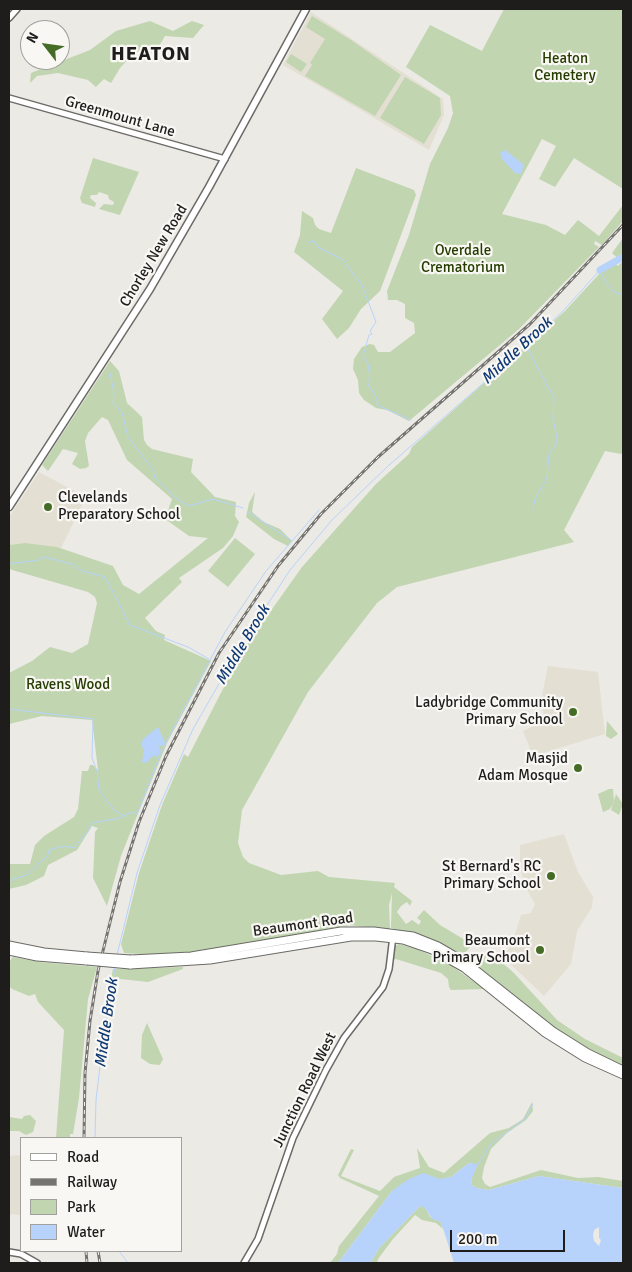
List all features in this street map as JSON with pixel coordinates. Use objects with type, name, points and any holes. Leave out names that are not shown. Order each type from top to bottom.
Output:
[{"type":"highway","name":"Beaumont Road","points":[[393,935],[432,950],[464,968],[545,1033],[585,1058],[623,1075]]},
{"type":"highway","name":"Beaumont Road","points":[[9,948],[37,957],[130,962],[210,960],[351,937],[413,936],[460,959],[553,1032],[588,1053],[623,1070]]},
{"type":"main road","name":"Chorley New Road","points":[[9,507],[132,319],[224,159],[306,9]]},
{"type":"street","points":[[9,18],[18,9]]},
{"type":"street","name":"Greenmount Lane","points":[[9,98],[224,159]]},
{"type":"street","name":"Junction Road West","points":[[244,1263],[258,1238],[293,1138],[326,1070],[344,1038],[383,987],[389,970],[393,935]]},
{"type":"street","points":[[9,1252],[21,1254],[37,1263]]},
{"type":"shaded area","points":[[311,12],[443,99],[444,115],[429,150],[283,65]]},
{"type":"shaded area","name":"Clevelands Preparatory School","points":[[39,472],[86,497],[61,548],[25,543],[9,545],[9,517]]},
{"type":"shaded area","name":"Ladybridge Community Primary School","points":[[548,666],[598,672],[605,734],[533,756],[523,731],[544,721],[542,695]]},
{"type":"shaded area","points":[[564,834],[578,872],[593,897],[592,907],[577,931],[571,964],[544,996],[503,957],[512,944],[521,915],[531,913],[535,904],[526,888],[520,868],[520,845]]},
{"type":"shaded area","points":[[20,1155],[20,1215],[9,1214],[9,1156]]},
{"type":"green space","points":[[504,9],[623,9],[623,189],[574,158],[555,187],[539,179],[556,146],[542,139],[502,214],[546,225],[565,235],[578,220],[599,236],[623,205],[623,221],[602,245],[595,241],[594,244],[599,247],[519,329],[409,421],[387,410],[376,408],[364,400],[359,393],[358,380],[353,369],[354,359],[362,347],[370,344],[374,345],[378,352],[390,352],[415,333],[414,323],[405,318],[405,304],[397,300],[388,300],[387,291],[409,235],[430,164],[448,128],[453,113],[450,96],[406,67],[430,25],[482,51]]},
{"type":"green space","points":[[312,16],[351,40],[401,75],[375,116],[305,76],[312,65],[310,63],[325,39],[306,27]]},
{"type":"green space","points":[[150,21],[173,31],[192,21],[204,25],[193,38],[165,36],[155,53],[141,50],[133,54],[120,68],[111,83],[104,79],[96,87],[88,80],[58,73],[37,76],[30,83],[31,73],[39,70],[70,70],[70,58],[90,50],[116,31]]},
{"type":"green space","points":[[291,54],[307,64],[301,72],[286,62]]},
{"type":"green space","points":[[405,77],[440,98],[441,115],[424,144],[380,118]]},
{"type":"green space","points":[[93,158],[139,172],[120,215],[99,209],[104,204],[113,205],[114,202],[109,199],[108,195],[99,192],[97,195],[91,195],[90,198],[96,203],[95,207],[82,203],[80,198]]},
{"type":"green space","points":[[356,168],[414,190],[416,195],[380,291],[361,309],[349,328],[337,339],[322,319],[343,291],[294,252],[300,235],[302,211],[313,218],[315,225],[319,229],[331,233]]},
{"type":"green space","points":[[623,238],[623,452],[621,454],[605,451],[564,530],[574,542],[397,587],[377,603],[308,692],[242,810],[238,843],[243,857],[249,863],[281,875],[318,871],[329,877],[395,883],[394,887],[412,901],[410,906],[407,902],[397,912],[406,924],[412,920],[419,925],[421,921],[417,918],[424,910],[440,925],[465,940],[470,947],[463,955],[431,939],[391,928],[392,893],[389,905],[390,930],[350,925],[202,951],[154,955],[124,953],[121,944],[139,873],[162,805],[184,754],[188,757],[243,650],[302,567],[376,484],[409,454],[412,447],[565,311],[601,272],[615,263],[618,266],[622,262],[612,253]]},
{"type":"green space","name":"Ravens Wood","points":[[110,361],[119,371],[127,403],[142,417],[144,440],[147,445],[152,449],[193,459],[191,472],[215,497],[236,502],[235,516],[239,522],[233,536],[223,548],[179,578],[182,582],[145,618],[156,631],[165,635],[164,640],[211,661],[167,743],[121,856],[107,906],[93,878],[95,832],[98,828],[92,826],[77,850],[48,865],[44,876],[26,885],[9,889],[9,864],[30,864],[35,845],[44,836],[74,817],[78,809],[82,771],[88,771],[90,765],[93,765],[98,770],[92,720],[42,716],[9,724],[9,673],[32,661],[50,647],[72,653],[88,644],[97,603],[95,597],[88,592],[9,569],[9,545],[25,543],[57,547],[113,566],[123,585],[139,594],[208,538],[189,536],[165,519],[172,499],[127,460],[108,420],[102,417],[88,433],[85,441],[89,466],[80,469],[72,464],[78,453],[63,449],[48,471],[42,465]]},
{"type":"green space","points":[[255,492],[252,512],[264,522],[280,529],[292,541],[288,546],[274,539],[246,517],[249,503]]},
{"type":"green space","points":[[235,538],[255,554],[228,587],[208,571]]},
{"type":"green space","points":[[607,721],[618,734],[611,739],[606,736]]},
{"type":"green space","points":[[613,789],[614,802],[610,809],[603,812],[598,794]]},
{"type":"green space","points":[[616,794],[623,804],[619,815],[611,810]]},
{"type":"green space","points":[[399,944],[419,950],[449,964],[484,989],[451,990],[448,979],[441,973],[396,959],[393,960],[395,946]]},
{"type":"green space","points":[[484,953],[500,961],[513,972],[557,1020],[585,1039],[623,1058],[623,1066],[599,1055],[552,1026],[477,966]]},
{"type":"green space","points":[[13,957],[39,962],[97,967],[88,999],[79,1098],[73,1134],[70,1134],[70,1137],[56,1137],[64,1030],[38,1002],[35,994],[29,996],[9,986],[9,962]]},
{"type":"green space","points":[[183,967],[183,969],[148,982],[111,978],[113,969]]},
{"type":"green space","points":[[147,1023],[163,1059],[160,1065],[150,1064],[141,1058],[142,1035]]},
{"type":"green space","points":[[532,1102],[533,1111],[526,1120],[507,1133],[491,1149],[482,1178],[485,1184],[490,1187],[541,1170],[578,1178],[598,1177],[623,1181],[623,1188],[539,1176],[489,1190],[476,1188],[472,1185],[471,1180],[477,1165],[469,1163],[451,1177],[392,1191],[338,1263],[330,1263],[337,1254],[339,1246],[379,1196],[340,1178],[338,1175],[351,1149],[354,1150],[341,1176],[380,1191],[394,1177],[420,1168],[417,1148],[429,1167],[444,1173],[490,1133],[509,1128],[523,1119]]},
{"type":"green space","points":[[30,1115],[36,1121],[33,1132],[26,1135],[19,1131],[9,1131],[9,1117],[22,1119],[24,1116]]},
{"type":"green space","points":[[420,1206],[425,1207],[430,1217],[441,1222],[443,1229],[436,1223],[422,1220],[415,1215],[393,1239],[377,1263],[370,1263],[380,1247]]},
{"type":"water","points":[[505,150],[524,165],[521,174],[515,173],[502,159],[500,153]]},
{"type":"water","points":[[158,727],[165,743],[163,746],[158,745],[161,751],[157,757],[153,756],[146,763],[142,762],[144,749],[141,746],[143,739]]},
{"type":"water","points":[[469,1163],[478,1164],[471,1180],[472,1185],[476,1188],[489,1190],[539,1176],[623,1188],[623,1263],[454,1263],[441,1222],[432,1219],[425,1208],[420,1206],[380,1247],[370,1263],[338,1263],[392,1191],[407,1180],[423,1173],[440,1179],[451,1177]],"holes":[[[599,1227],[599,1238],[601,1240],[599,1246],[594,1241],[593,1236],[594,1230]]]},
{"type":"waterway","points":[[308,242],[314,241],[319,248],[342,259],[362,285],[376,322],[370,331],[372,334],[369,335],[363,356],[368,364],[370,378],[367,382],[377,399],[377,405],[411,420]]},
{"type":"waterway","points":[[600,270],[623,257]]},
{"type":"waterway","name":"Middle Brook","points":[[117,955],[137,873],[160,805],[193,729],[243,642],[290,570],[332,520],[388,466],[526,346],[563,311],[600,270],[605,281],[614,292],[623,295]]},
{"type":"waterway","points":[[526,346],[554,398],[553,420],[557,437],[557,443],[549,454],[547,478],[535,499],[533,509]]},
{"type":"waterway","points":[[110,373],[114,393],[113,403],[122,412],[128,437],[153,470],[155,478],[176,498],[189,506],[213,499],[243,508]]},
{"type":"waterway","points":[[9,881],[26,875],[48,855],[49,850],[64,846],[74,848],[89,830],[92,823],[120,818],[132,812],[137,814],[162,750],[225,632],[266,571],[319,510]]},
{"type":"waterway","points":[[248,512],[291,540]]},
{"type":"waterway","points":[[9,564],[38,560],[44,557],[72,564],[82,571],[105,577],[130,625],[188,647],[209,659]]},
{"type":"waterway","points":[[9,709],[93,719],[92,758],[97,771],[99,790],[114,810],[124,816]]},
{"type":"waterway","name":"Middle Brook","points":[[95,1137],[96,1100],[115,967]]},
{"type":"waterway","points":[[478,1164],[491,1144],[525,1119],[533,1104]]},
{"type":"waterway","name":"Middle Brook","points":[[120,1252],[128,1263]]},
{"type":"railway","points":[[84,1137],[85,1073],[90,1021],[98,971],[120,882],[139,822],[166,756],[219,653],[278,566],[321,514],[378,457],[530,324],[623,225]]},
{"type":"railway","points":[[86,1252],[87,1263]]},
{"type":"railway","points":[[98,1252],[100,1263]]},
{"type":"place","name":"Clevelands Preparatory School","points":[[48,507]]},
{"type":"place","name":"Ladybridge Community Primary School","points":[[573,712]]},
{"type":"place","name":"Masjid Adam Mosque","points":[[578,768]]},
{"type":"place","name":"St Bernard's RC Primary School","points":[[551,876]]},
{"type":"place","name":"Beaumont Primary School","points":[[540,950]]},
{"type":"district","name":"HEATON","points":[[151,55]]},
{"type":"park label","name":"Heaton Cemetery","points":[[565,68]]},
{"type":"park label","name":"Overdale Crematorium","points":[[463,260]]}]
